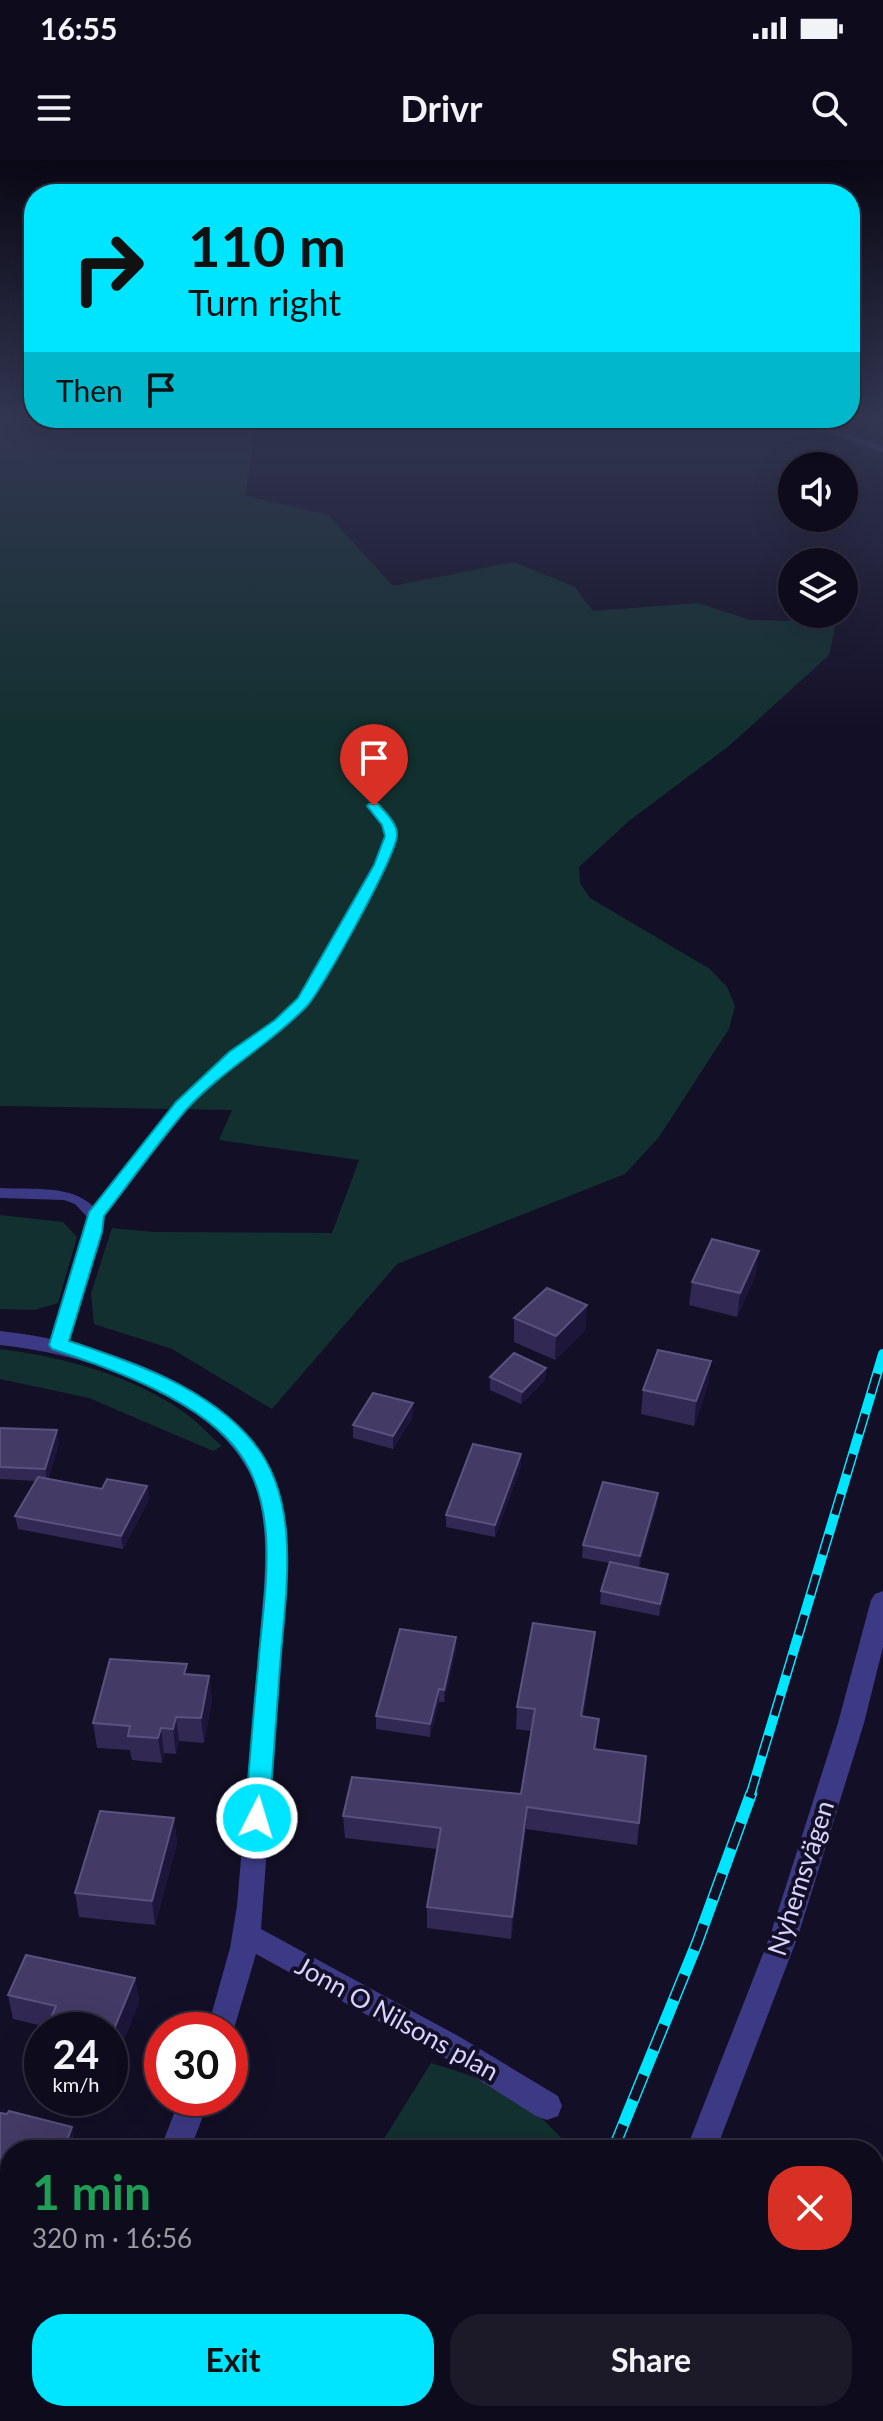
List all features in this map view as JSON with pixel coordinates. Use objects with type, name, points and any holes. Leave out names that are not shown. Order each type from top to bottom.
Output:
[{"type":"street","points":[[0,1338],[58,1345],[157,1383],[202,1407],[246,1447],[270,1499],[277,1556],[263,1760],[246,1935],[226,2012]]},
{"type":"street","name":"Nyhemsvägen","points":[[705,2140],[784,1936],[851,1723],[883,1600]]},
{"type":"street","name":"Jonn O Nilsons plan","points":[[246,1935],[450,2046],[547,2106]]},
{"type":"street","points":[[179,2140],[188,2116]]},
{"type":"lane","points":[[58,1345],[93,1232],[95,1216],[182,1105],[235,1056],[280,1024],[304,1000],[381,865],[391,836],[388,825],[374,806]]},
{"type":"lane","points":[[0,1193],[66,1196],[80,1201],[95,1216]]},
{"type":"green space","points":[[0,524],[336,524],[393,586],[514,562],[575,587],[593,611],[698,603],[750,620],[778,621],[778,628],[835,628],[829,655],[729,746],[629,821],[579,867],[580,883],[590,898],[710,969],[727,987],[735,1006],[729,1029],[659,1137],[625,1174],[397,1264],[272,1409],[172,1349],[94,1324],[91,1293],[112,1228],[154,1232],[332,1233],[359,1160],[219,1140],[232,1110],[0,1106]]},
{"type":"green space","points":[[0,1215],[63,1222],[77,1237],[58,1303],[35,1310],[0,1309]]},
{"type":"green space","points":[[0,1349],[72,1363],[143,1388],[185,1413],[222,1446],[213,1451],[89,1398],[0,1379]]},
{"type":"green space","points":[[431,2063],[503,2091],[533,2111],[563,2140],[383,2140]]},
{"type":"building","points":[[712,1239],[759,1251],[740,1293],[692,1282]]},
{"type":"building","points":[[547,1288],[587,1305],[556,1336],[514,1318]]},
{"type":"building","points":[[658,1350],[711,1361],[696,1401],[643,1390]]},
{"type":"building","points":[[514,1353],[546,1368],[522,1392],[490,1377]]},
{"type":"building","points":[[373,1393],[413,1403],[393,1436],[353,1425]]},
{"type":"building","points":[[0,1428],[57,1430],[45,1469],[0,1467]]},
{"type":"building","points":[[473,1444],[521,1454],[495,1525],[446,1515]]},
{"type":"building","points":[[38,1477],[102,1489],[107,1479],[147,1486],[121,1536],[15,1516]]},
{"type":"building","points":[[603,1482],[658,1493],[640,1556],[583,1545]]},
{"type":"building","points":[[610,1562],[668,1574],[660,1604],[601,1591]]},
{"type":"building","points":[[533,1623],[595,1632],[581,1716],[599,1719],[594,1749],[646,1756],[639,1823],[527,1807],[512,1917],[427,1907],[441,1828],[343,1816],[352,1777],[521,1794],[535,1709],[517,1707]]},
{"type":"building","points":[[400,1629],[456,1637],[444,1690],[439,1689],[430,1724],[376,1716]]},
{"type":"building","points":[[110,1659],[187,1664],[184,1674],[209,1676],[201,1718],[176,1717],[173,1729],[161,1728],[158,1738],[128,1736],[130,1726],[93,1723]]},
{"type":"building","points":[[100,1811],[174,1818],[152,1901],[75,1893]]},
{"type":"building","points":[[26,1955],[135,1978],[121,2012],[54,2012],[56,2006],[8,1995]]},
{"type":"building","points":[[9,2111],[72,2127],[67,2140],[0,2140],[0,2113],[7,2114]]},
{"type":"railway","points":[[750,1796],[883,1354]]},
{"type":"railway","points":[[617,2140],[697,1943],[751,1794]]},
{"type":"route","points":[[257,1818],[277,1556],[276,1528],[260,1472],[246,1447],[202,1407],[169,1388],[95,1356],[58,1345],[93,1232],[95,1216],[182,1105],[235,1056],[280,1024],[304,1000],[381,865],[391,836],[388,825],[374,806]]}]
